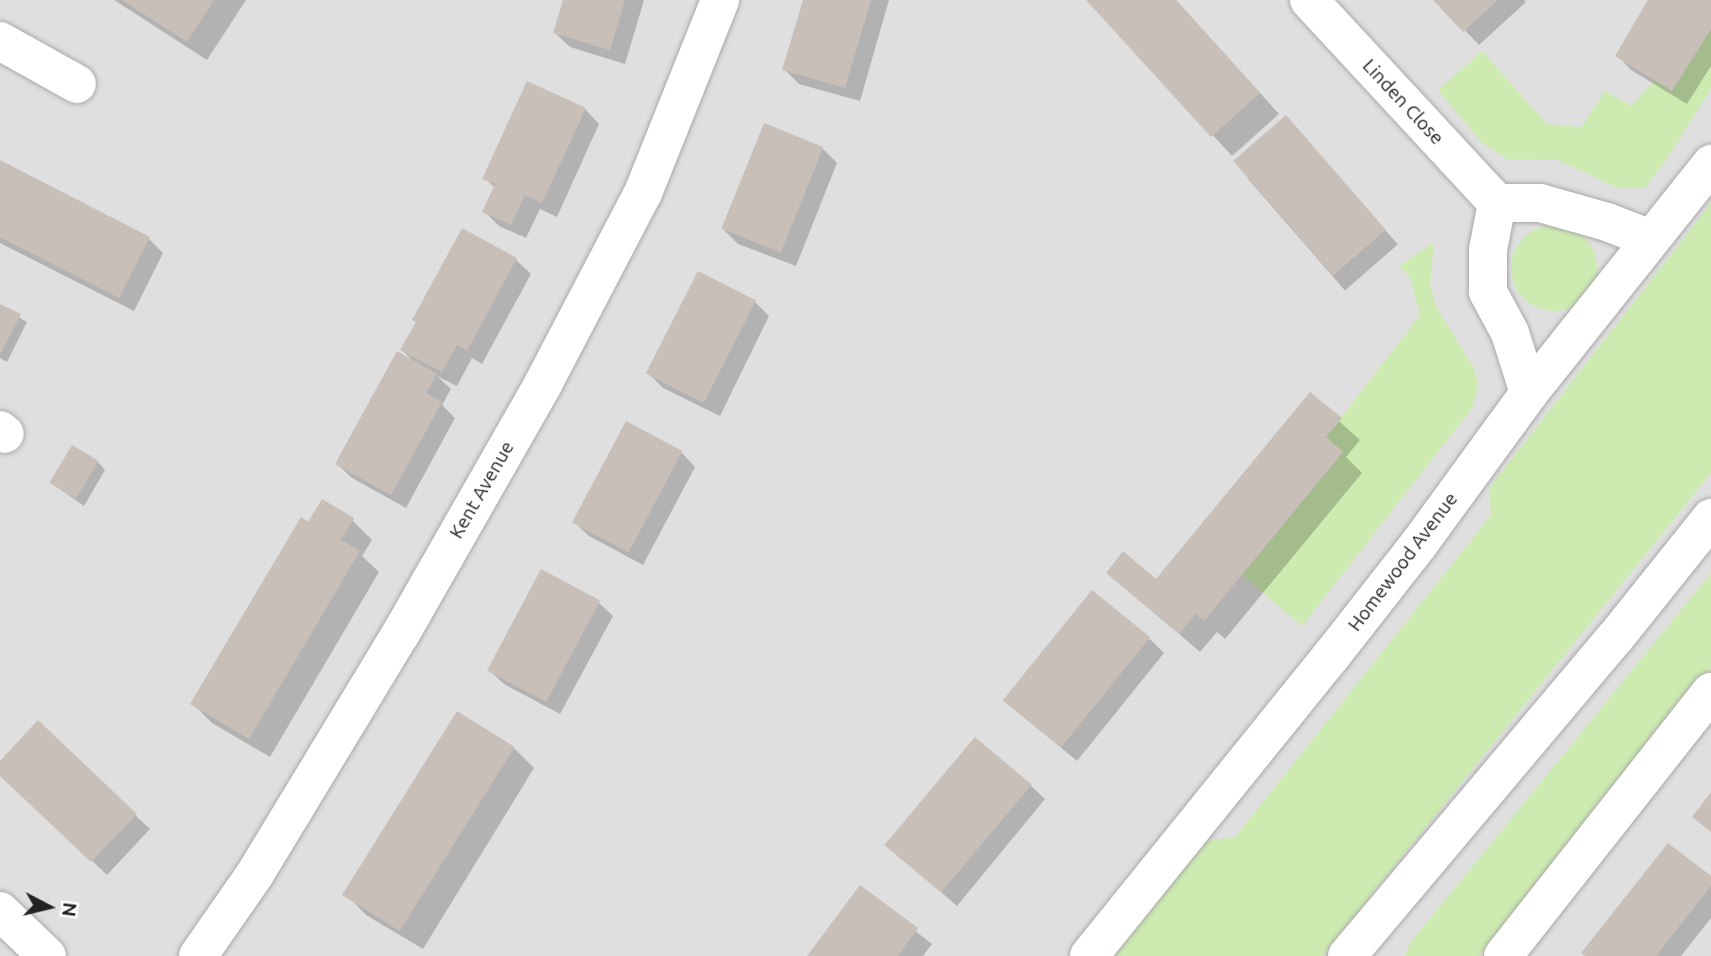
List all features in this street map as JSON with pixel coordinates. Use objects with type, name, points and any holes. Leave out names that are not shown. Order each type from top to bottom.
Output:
[{"type":"street","name":"Kent Avenue","points":[[198,956],[255,874],[394,646],[542,384],[643,193],[720,0]]},
{"type":"street","name":"Linden Close","points":[[1309,0],[1497,203]]},
{"type":"street","points":[[0,41],[77,83]]},
{"type":"street","name":"Homewood Avenue","points":[[1089,956],[1395,575],[1529,393],[1711,164]]},
{"type":"street","points":[[1529,393],[1510,333],[1488,292],[1488,250],[1497,203],[1540,203],[1651,239]]},
{"type":"street","points":[[1347,956],[1615,638],[1711,519]]},
{"type":"street","points":[[1503,956],[1711,692]]},
{"type":"street","points":[[0,911],[47,956]]},
{"type":"shaded area","points":[[0,0],[1711,0],[1711,956],[0,956]]},
{"type":"green space","points":[[1711,29],[1711,89],[1665,162],[1644,188],[1618,188],[1558,160],[1507,159],[1482,143],[1438,90],[1482,51],[1547,124],[1581,127],[1605,91],[1631,106],[1655,80],[1672,91]]},
{"type":"green space","points":[[1711,203],[1711,473],[1322,956],[1111,956],[1202,841],[1235,837],[1491,515],[1489,488]]},
{"type":"green space","points":[[1554,225],[1578,232],[1590,244],[1597,268],[1590,292],[1578,304],[1554,311],[1530,304],[1518,292],[1511,268],[1518,244],[1530,232]]},
{"type":"green space","points":[[1434,242],[1430,285],[1437,308],[1473,367],[1478,382],[1473,407],[1302,626],[1242,575],[1343,452],[1326,437],[1420,315],[1410,277],[1399,266]]},
{"type":"green space","points":[[1711,573],[1711,668],[1479,956],[1405,956],[1410,943]]},
{"type":"building","points":[[122,0],[214,0],[187,42]]},
{"type":"building","points":[[563,0],[625,0],[610,50],[553,33]]},
{"type":"building","points":[[803,0],[871,0],[845,88],[782,70]]},
{"type":"building","points":[[1086,0],[1176,0],[1260,93],[1211,137]]},
{"type":"building","points":[[1433,0],[1498,0],[1463,32]]},
{"type":"building","points":[[1648,0],[1711,0],[1711,29],[1672,91],[1615,56]]},
{"type":"building","points":[[527,81],[586,108],[542,203],[525,195],[511,225],[482,212],[495,184],[482,179]]},
{"type":"building","points":[[1286,115],[1386,230],[1333,276],[1233,161]]},
{"type":"building","points":[[764,123],[823,147],[781,253],[721,229]]},
{"type":"building","points":[[0,160],[150,237],[119,298],[0,237]]},
{"type":"building","points":[[462,228],[517,258],[467,351],[457,345],[442,372],[400,350],[416,322],[412,320]]},
{"type":"building","points":[[698,271],[756,301],[704,403],[646,373]]},
{"type":"building","points":[[0,304],[21,314],[0,355]]},
{"type":"building","points":[[397,351],[437,374],[426,393],[442,402],[391,495],[335,464]]},
{"type":"building","points":[[1310,392],[1342,418],[1326,437],[1343,452],[1204,621],[1196,614],[1179,634],[1106,573],[1123,551],[1156,579]]},
{"type":"building","points":[[626,421],[683,451],[629,553],[572,523]]},
{"type":"building","points":[[72,445],[99,461],[76,499],[49,483]]},
{"type":"building","points":[[322,499],[354,518],[341,540],[360,551],[249,739],[190,704],[301,517],[308,522]]},
{"type":"building","points":[[541,569],[600,600],[546,702],[487,671]]},
{"type":"building","points":[[1092,590],[1150,637],[1061,748],[1003,700]]},
{"type":"building","points":[[457,711],[515,747],[400,931],[342,895]]},
{"type":"building","points":[[38,720],[137,814],[91,862],[0,776],[0,761]]},
{"type":"building","points":[[975,737],[1032,785],[941,893],[884,845]]},
{"type":"building","points":[[1711,792],[1711,832],[1692,817]]},
{"type":"building","points":[[1668,843],[1711,876],[1711,886],[1656,956],[1585,956],[1581,953]]},
{"type":"building","points":[[860,885],[918,928],[898,956],[807,956]]}]
